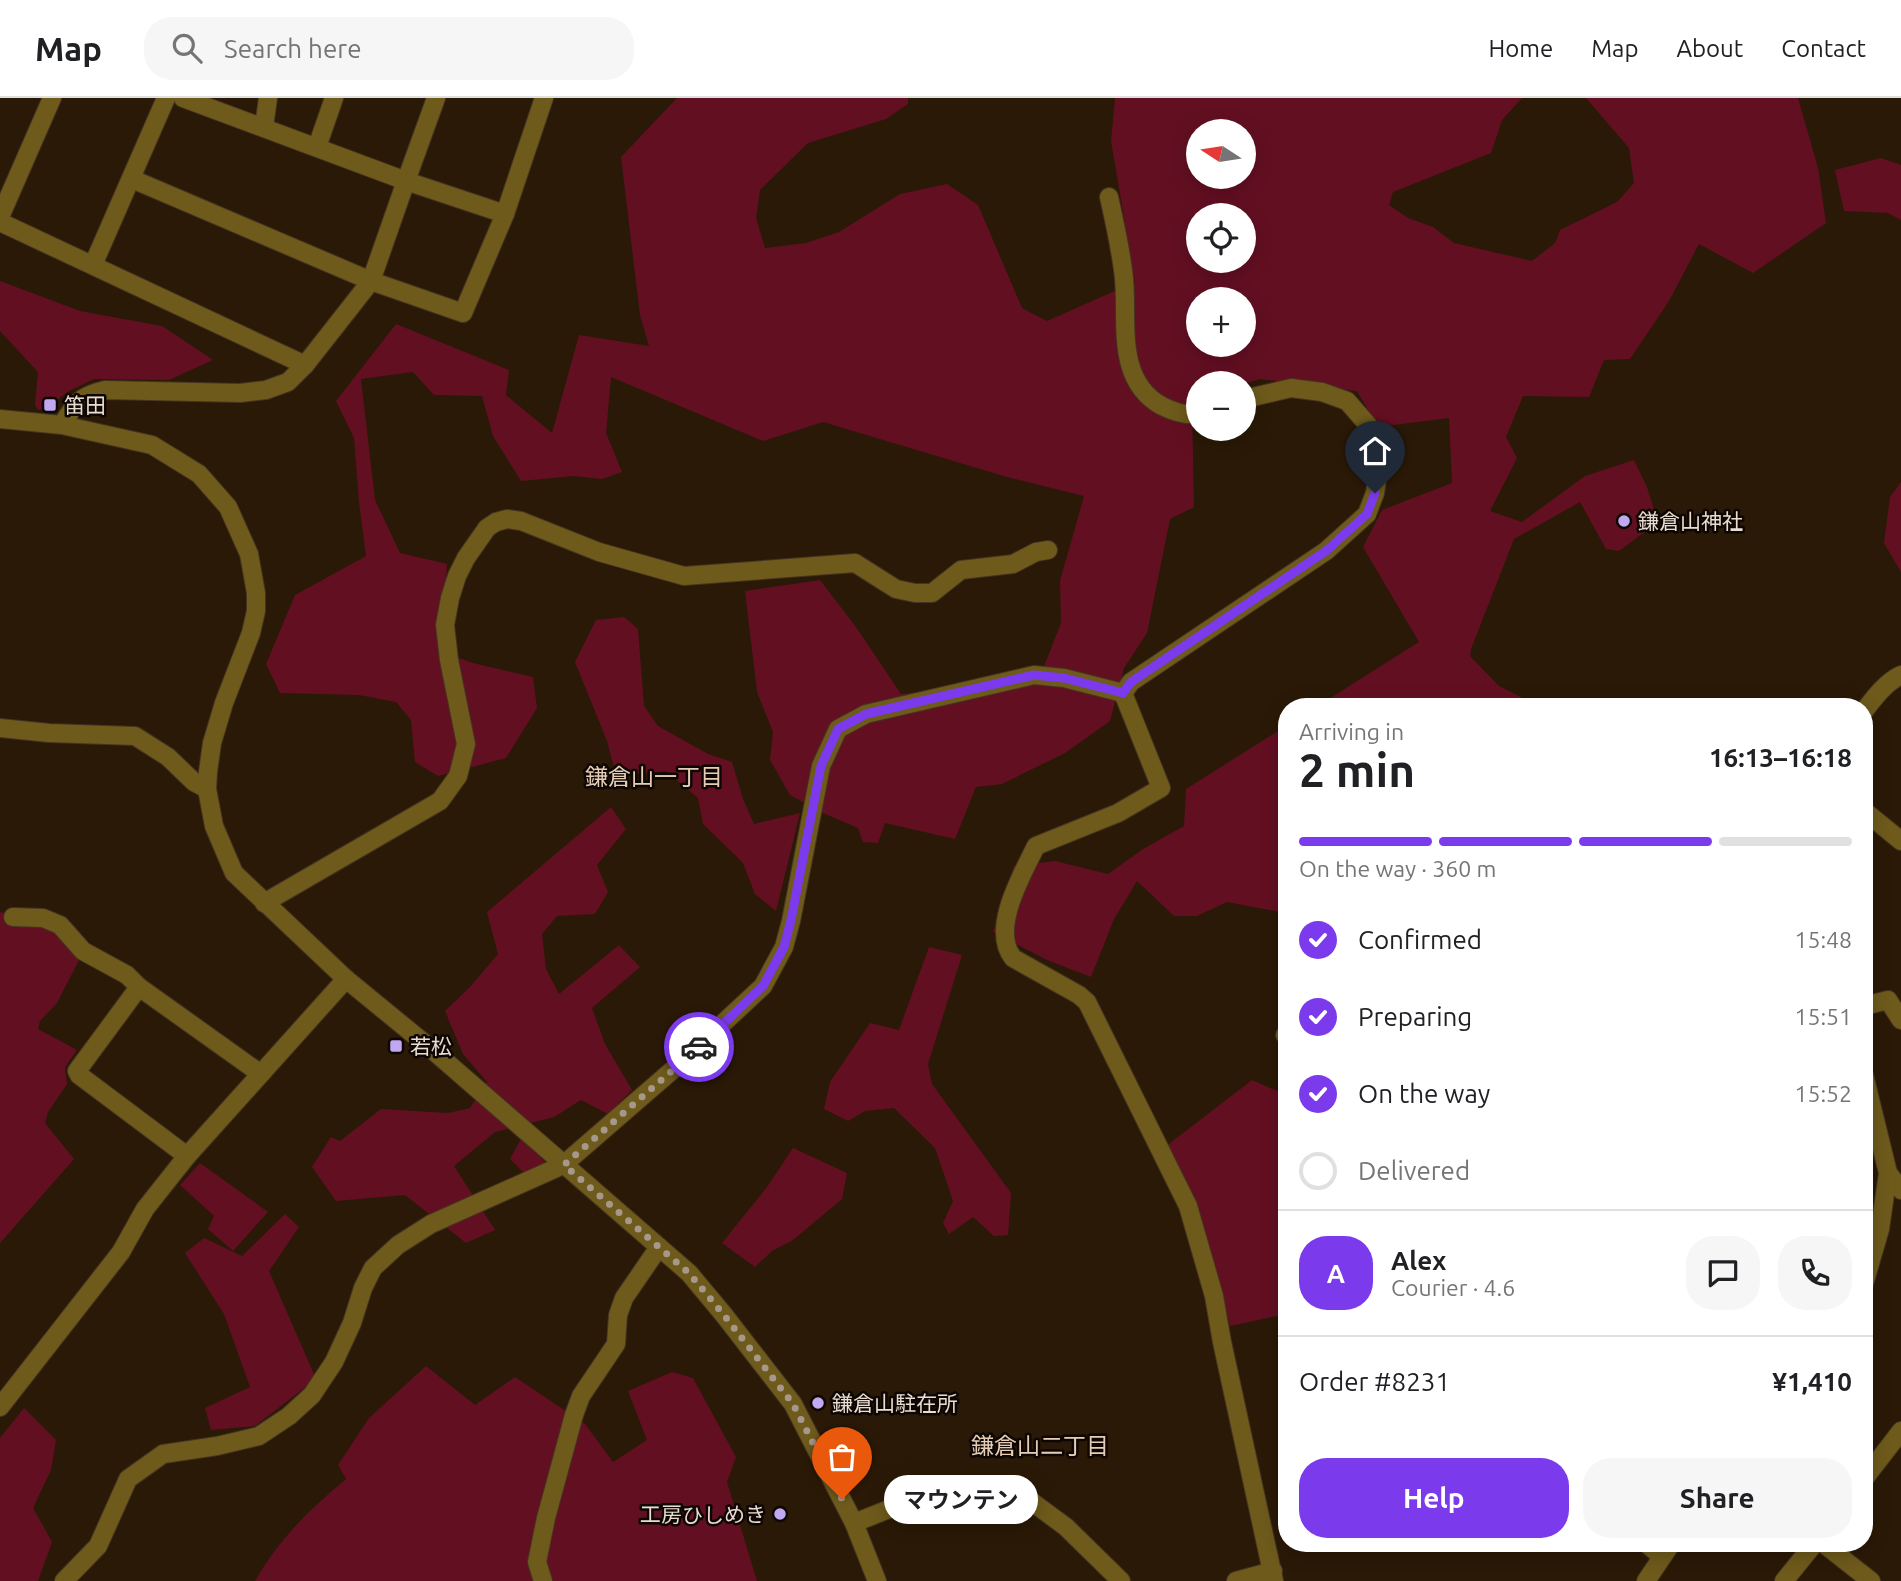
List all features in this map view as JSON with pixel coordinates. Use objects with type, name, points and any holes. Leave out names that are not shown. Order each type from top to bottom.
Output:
[{"type":"street","points":[[52,98],[0,220],[305,365]]},
{"type":"street","points":[[93,265],[166,98]]},
{"type":"street","points":[[183,98],[405,181],[505,214]]},
{"type":"street","points":[[264,127],[268,98]]},
{"type":"street","points":[[317,147],[334,98]]},
{"type":"street","points":[[62,425],[74,405],[87,394],[105,390],[240,393],[288,382],[305,365],[371,281],[436,98]]},
{"type":"street","points":[[132,180],[371,281],[463,313],[505,214],[544,98]]},
{"type":"street","points":[[1109,197],[1121,247],[1128,362],[1142,389],[1156,402],[1174,412],[1186,413]]},
{"type":"street","points":[[1123,693],[1131,682],[1326,551],[1367,514],[1375,493],[1378,473],[1376,451],[1368,425],[1348,401],[1322,392],[1291,388],[1256,396]]},
{"type":"street","points":[[0,419],[62,425],[152,445],[199,474],[228,508],[240,531],[254,575],[256,611],[246,650],[224,703],[212,743],[207,789],[214,826],[234,873],[346,979],[429,1047],[689,1273],[793,1404],[854,1523],[877,1581]]},
{"type":"street","points":[[264,903],[440,801],[458,776],[466,744],[449,660],[445,625],[457,576],[487,528],[496,522],[507,519],[521,522],[598,552],[684,576],[855,563],[896,589],[915,593],[932,593],[961,570],[1013,564],[1036,552],[1048,551]]},
{"type":"street","points":[[64,1581],[98,1546],[128,1479],[163,1454],[259,1436],[289,1416],[312,1395],[334,1362],[373,1268],[398,1245],[431,1224],[564,1165],[695,1051],[763,986],[784,947],[821,766],[838,729],[866,714],[1034,675],[1064,678],[1123,693]]},
{"type":"street","points":[[1873,699],[1901,675]]},
{"type":"street","points":[[1123,693],[1161,788],[1118,813],[1036,846],[1018,883],[1005,926],[1004,939],[1013,958],[1087,1002],[1188,1206],[1214,1296],[1273,1576],[1236,1581]]},
{"type":"street","points":[[0,728],[135,736],[168,757],[194,782],[207,789]]},
{"type":"street","points":[[1873,822],[1901,841]]},
{"type":"street","points":[[13,916],[43,918],[61,925],[83,951],[127,975],[139,987],[261,1074]]},
{"type":"street","points":[[0,1407],[121,1252],[145,1209],[187,1156],[346,979]]},
{"type":"street","points":[[139,987],[77,1071],[187,1156]]},
{"type":"street","points":[[1873,1004],[1888,1000],[1901,1020]]},
{"type":"street","points":[[1873,1112],[1888,1173],[1880,1229],[1873,1253]]},
{"type":"street","points":[[1888,1173],[1901,1190]]},
{"type":"street","points":[[542,1581],[537,1562],[574,1415],[581,1396],[616,1344],[618,1315],[624,1298],[659,1247]]},
{"type":"street","points":[[1873,1467],[1901,1431]]},
{"type":"street","points":[[854,1523],[889,1508],[938,1494],[994,1486],[1020,1493],[1066,1527],[1121,1581]]},
{"type":"street","points":[[1646,1581],[1665,1552]]},
{"type":"street","points":[[1784,1581],[1808,1552]]},
{"type":"street","points":[[1834,1552],[1871,1581]]},
{"type":"shaded area","points":[[677,98],[908,98],[908,104],[886,119],[808,143],[760,190],[756,218],[765,248],[806,243],[839,232],[900,194],[947,184],[978,205],[1022,308],[1047,321],[1135,282],[1111,141],[1115,98],[1522,98],[1502,120],[1491,153],[1393,192],[1389,205],[1408,218],[1433,227],[1454,243],[1532,261],[1555,243],[1560,230],[1617,202],[1634,183],[1629,148],[1586,98],[1798,98],[1818,168],[1826,223],[1753,273],[1699,244],[1669,301],[1630,359],[1604,360],[1589,397],[1523,396],[1506,437],[1517,458],[1490,511],[1522,522],[1585,476],[1634,460],[1647,487],[1658,522],[1619,551],[1606,549],[1580,502],[1514,539],[1470,656],[1499,686],[1523,698],[1330,698],[1419,642],[1363,547],[1382,510],[1452,483],[1449,418],[1378,427],[1357,391],[1256,380],[1256,371],[1186,371],[1186,441],[1193,441],[1194,507],[1170,519],[1147,633],[1124,668],[1110,721],[1065,753],[1002,784],[976,787],[955,839],[885,823],[878,843],[863,842],[858,828],[790,795],[770,760],[773,732],[757,692],[745,591],[820,580],[856,627],[901,694],[1037,684],[1061,623],[1060,581],[1084,496],[1007,477],[823,422],[763,441],[611,377],[606,433],[622,472],[602,479],[574,476],[521,481],[493,436],[482,396],[434,395],[413,372],[361,379],[375,500],[400,553],[447,564],[442,639],[459,658],[533,677],[537,708],[506,758],[438,776],[415,762],[411,720],[396,702],[359,695],[280,693],[266,664],[295,595],[366,556],[354,438],[336,401],[396,324],[509,370],[506,395],[552,433],[579,335],[649,346],[640,315],[621,157]]},
{"type":"shaded area","points":[[1881,158],[1901,165],[1901,220],[1888,213],[1844,211],[1835,170]]},
{"type":"shaded area","points":[[0,281],[80,311],[162,326],[213,360],[169,380],[94,379],[69,391],[46,408],[38,410],[35,405],[38,372],[0,331]]},
{"type":"shaded area","points":[[1901,482],[1901,572],[1884,543],[1890,497]]},
{"type":"shaded area","points":[[624,617],[638,629],[644,706],[658,726],[708,754],[732,762],[754,824],[800,813],[776,911],[755,894],[743,863],[703,824],[698,798],[666,771],[630,775],[613,764],[607,741],[575,662],[596,620]]},
{"type":"shaded area","points":[[1278,731],[1278,912],[1227,902],[1197,916],[1174,916],[1137,881],[1114,919],[1091,977],[1047,960],[993,932],[1014,866],[1055,861],[1108,874],[1143,849],[1184,826],[1186,789]]},
{"type":"shaded area","points":[[611,807],[626,829],[597,865],[608,892],[595,914],[557,916],[542,934],[546,969],[559,994],[619,945],[640,967],[592,1008],[605,1044],[632,1090],[608,1114],[581,1100],[554,1117],[495,1132],[454,1166],[495,1230],[466,1243],[405,1195],[336,1201],[312,1167],[331,1137],[340,1141],[381,1109],[448,1113],[470,1108],[487,1082],[463,1054],[445,1011],[498,954],[487,912]]},
{"type":"shaded area","points":[[0,912],[55,924],[57,937],[80,958],[57,1003],[40,1021],[38,1029],[77,1050],[65,1067],[67,1084],[48,1112],[45,1123],[74,1159],[0,1243]]},
{"type":"shaded area","points":[[929,947],[962,955],[928,1064],[932,1084],[1011,1193],[1008,1235],[994,1236],[973,1217],[949,1234],[943,1223],[953,1201],[935,1148],[894,1108],[865,1111],[848,1121],[824,1109],[830,1082],[870,1023],[899,1030]]},
{"type":"shaded area","points":[[1252,1080],[1278,1091],[1278,1316],[1230,1326],[1193,1201],[1165,1147]]},
{"type":"shaded area","points":[[521,1139],[545,1162],[526,1175],[510,1159]]},
{"type":"shaded area","points":[[793,1148],[847,1173],[842,1199],[793,1240],[772,1251],[755,1267],[722,1243],[767,1187]]},
{"type":"shaded area","points":[[200,1163],[268,1212],[233,1251],[208,1229],[214,1216],[180,1185]]},
{"type":"shaded area","points":[[285,1214],[299,1227],[269,1271],[316,1379],[255,1426],[211,1430],[205,1408],[250,1387],[224,1314],[185,1253],[204,1238],[242,1256]]},
{"type":"shaded area","points":[[426,1366],[475,1405],[515,1377],[585,1424],[613,1462],[647,1440],[628,1391],[672,1372],[693,1378],[736,1457],[727,1482],[757,1581],[255,1581],[274,1551],[296,1526],[346,1479],[338,1465],[369,1418]]},
{"type":"shaded area","points":[[24,1408],[56,1440],[51,1470],[33,1508],[52,1542],[38,1581],[0,1581],[0,1438]]},
{"type":"way so far","points":[[699,1047],[564,1165],[689,1273],[724,1315],[793,1404],[842,1499]]},
{"type":"place","name":"笛田","points":[[50,405]]},
{"type":"place","name":"鎌倉山神社","points":[[1624,521]]},
{"type":"place","name":"若松","points":[[396,1046]]},
{"type":"place","name":"鎌倉山駐在所","points":[[818,1403]]},
{"type":"place","name":"マウンテン","points":[[842,1499]]},
{"type":"place","name":"工房ひしめき","points":[[780,1514]]},
{"type":"district","name":"鎌倉山一丁目","points":[[654,776]]},
{"type":"district","name":"鎌倉山二丁目","points":[[1040,1445]]},
{"type":"route","points":[[699,1047],[763,986],[784,947],[821,766],[838,729],[866,714],[1034,675],[1064,678],[1123,693],[1131,682],[1326,551],[1367,514],[1375,493]]}]
